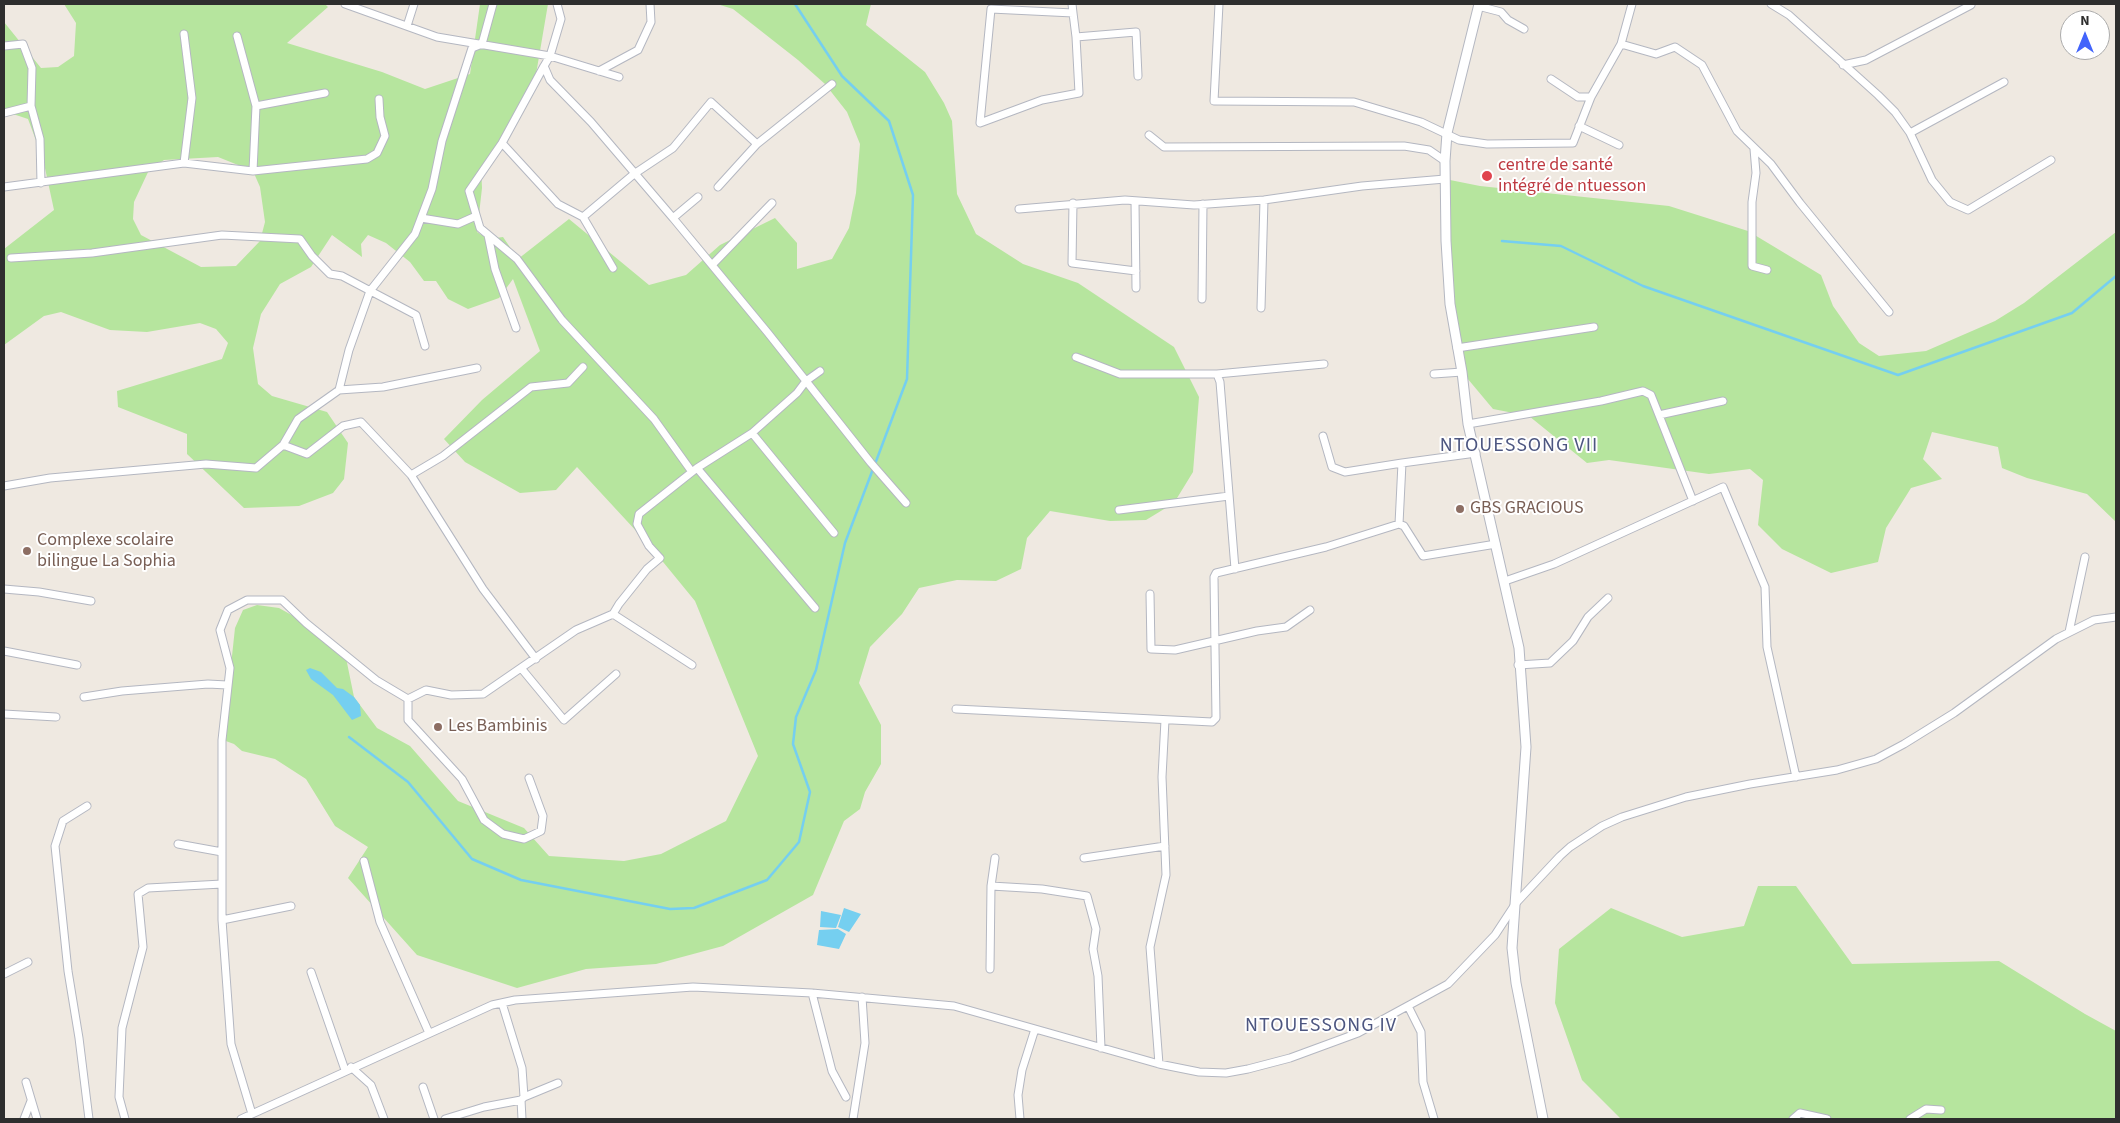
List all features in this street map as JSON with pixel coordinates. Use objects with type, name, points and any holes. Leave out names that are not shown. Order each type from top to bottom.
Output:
[{"type":"street","points":[[345,4],[438,38],[550,56],[619,77]]},
{"type":"street","points":[[407,26],[414,4]]},
{"type":"street","points":[[482,44],[493,4]]},
{"type":"street","points":[[557,4],[561,19],[550,56],[502,143],[469,191],[480,228],[517,259],[562,320],[654,419],[695,470],[815,608]]},
{"type":"street","points":[[599,71],[638,50],[652,22],[650,4]]},
{"type":"street","points":[[1072,4],[1076,37],[1079,93],[1042,100],[980,123],[991,9],[1073,13]]},
{"type":"street","points":[[1219,4],[1214,101],[1354,102],[1402,115],[1468,142],[1572,144],[1591,97],[1622,44],[1632,4]]},
{"type":"street","points":[[1771,4],[1789,15],[1878,95],[1910,133],[1932,180],[1950,202],[1968,210],[2051,160]]},
{"type":"street","points":[[1524,29],[1508,20],[1501,12],[1478,5],[1447,133],[1445,179],[1449,295],[1456,348],[1462,372],[1468,424],[1514,618],[1519,665],[1526,747],[1512,948],[1513,965],[1543,1119]]},
{"type":"street","points":[[1843,65],[1866,60],[1971,6]]},
{"type":"street","points":[[1076,37],[1136,32],[1138,76]]},
{"type":"street","points":[[184,34],[192,98],[184,164]]},
{"type":"street","points":[[237,36],[256,106],[253,171]]},
{"type":"street","points":[[4,46],[23,44],[32,68],[31,106],[40,139],[41,183]]},
{"type":"street","points":[[339,390],[349,350],[370,291],[415,234],[432,189],[442,141],[472,48],[482,44]]},
{"type":"street","points":[[1622,44],[1656,54],[1675,47],[1702,65],[1737,131],[1771,164],[1800,204],[1889,312]]},
{"type":"street","points":[[544,66],[550,80],[591,122],[673,218],[871,463],[906,502]]},
{"type":"street","points":[[1551,79],[1578,97],[1591,97]]},
{"type":"street","points":[[1910,133],[2004,82]]},
{"type":"street","points":[[718,187],[756,144],[832,84]]},
{"type":"street","points":[[256,106],[326,92]]},
{"type":"street","points":[[4,187],[184,164],[253,171],[367,159],[377,153],[385,136],[380,117],[379,99]]},
{"type":"street","points":[[583,217],[634,174],[673,148],[711,102],[756,144]]},
{"type":"street","points":[[4,113],[31,106]]},
{"type":"street","points":[[1579,126],[1619,145]]},
{"type":"street","points":[[1149,135],[1164,147],[1404,146],[1430,150],[1445,161]]},
{"type":"street","points":[[502,143],[558,204],[583,217],[614,268]]},
{"type":"street","points":[[1754,149],[1756,173],[1752,202],[1752,266],[1767,270]]},
{"type":"street","points":[[1019,209],[1073,203],[1135,201],[1203,204],[1264,200],[1362,186],[1445,179]]},
{"type":"street","points":[[673,218],[698,197]]},
{"type":"street","points":[[1261,308],[1264,200]]},
{"type":"street","points":[[1135,201],[1136,288]]},
{"type":"street","points":[[1073,203],[1072,263],[1136,271]]},
{"type":"street","points":[[712,265],[772,204]]},
{"type":"street","points":[[1202,299],[1203,204]]},
{"type":"street","points":[[420,218],[458,224],[476,216]]},
{"type":"street","points":[[11,258],[92,253],[222,235],[254,235],[300,239],[312,256],[330,274],[342,276],[416,315],[425,346]]},
{"type":"street","points":[[488,235],[495,269],[516,328]]},
{"type":"street","points":[[1456,348],[1594,327]]},
{"type":"street","points":[[1076,357],[1120,374],[1217,374],[1324,364]]},
{"type":"street","points":[[4,486],[50,478],[206,464],[256,468],[283,445],[298,419],[339,390],[383,387],[477,368]]},
{"type":"street","points":[[411,474],[443,456],[531,387],[568,383],[583,368]]},
{"type":"street","points":[[408,699],[426,690],[451,695],[483,694],[576,630],[613,614],[648,568],[660,558],[648,546],[637,524],[637,517],[695,470],[752,433],[797,393],[806,381],[820,371]]},
{"type":"street","points":[[1434,374],[1462,372]]},
{"type":"street","points":[[1217,374],[1220,382],[1235,569]]},
{"type":"street","points":[[1468,424],[1601,401],[1644,391],[1651,395],[1693,501]]},
{"type":"street","points":[[1659,415],[1723,401]]},
{"type":"street","points":[[283,445],[307,454],[343,426],[361,422],[411,474],[483,588],[536,659]]},
{"type":"street","points":[[752,433],[834,534]]},
{"type":"street","points":[[1323,436],[1332,467],[1345,472],[1476,453]]},
{"type":"street","points":[[1399,524],[1402,463]]},
{"type":"street","points":[[1505,581],[1554,564],[1723,487],[1765,587],[1767,647],[1796,777]]},
{"type":"street","points":[[1119,510],[1229,496]]},
{"type":"street","points":[[956,709],[1212,722],[1216,720],[1214,577],[1219,572],[1326,547],[1399,524],[1404,526],[1423,556],[1496,544]]},
{"type":"street","points":[[2069,632],[2085,557]]},
{"type":"street","points":[[4,589],[39,592],[91,601]]},
{"type":"street","points":[[1150,594],[1151,649],[1175,650],[1286,627],[1310,610]]},
{"type":"street","points":[[1519,665],[1550,663],[1572,641],[1588,617],[1608,598]]},
{"type":"street","points":[[252,1114],[231,1044],[222,920],[222,740],[230,668],[220,630],[228,610],[247,600],[282,600],[306,623],[376,680],[408,699]]},
{"type":"street","points":[[613,614],[692,665]]},
{"type":"street","points":[[241,1119],[472,1013],[502,1003],[580,994],[700,986],[812,993],[954,1006],[1159,1064],[1198,1072],[1226,1073],[1290,1058],[1358,1033],[1448,984],[1495,935],[1516,903],[1570,847],[1602,826],[1622,817],[1686,797],[1837,770],[1890,752],[1954,713],[2043,647],[2094,620],[2116,616]]},
{"type":"street","points":[[4,651],[77,665]]},
{"type":"street","points":[[521,668],[564,720],[616,674]]},
{"type":"street","points":[[84,697],[122,691],[198,684],[227,685]]},
{"type":"street","points":[[408,699],[408,720],[462,779],[484,820],[503,834],[524,839],[541,831],[544,816],[529,778]]},
{"type":"street","points":[[4,714],[56,717]]},
{"type":"street","points":[[1159,1064],[1150,947],[1166,876],[1162,777],[1165,720]]},
{"type":"street","points":[[87,806],[63,821],[55,846],[67,962],[89,1119]]},
{"type":"street","points":[[178,844],[222,852]]},
{"type":"street","points":[[1084,858],[1165,846]]},
{"type":"street","points":[[990,969],[992,886],[995,858]]},
{"type":"street","points":[[364,860],[380,922],[429,1033]]},
{"type":"street","points":[[125,1119],[119,1097],[122,1028],[143,947],[138,894],[148,888],[222,884]]},
{"type":"street","points":[[992,886],[1042,889],[1087,896],[1096,929],[1092,949],[1098,976],[1100,1048]]},
{"type":"street","points":[[222,920],[291,906]]},
{"type":"street","points":[[4,974],[28,962]]},
{"type":"street","points":[[311,972],[348,1069],[371,1085],[384,1119]]},
{"type":"street","points":[[812,993],[832,1071],[846,1097]]},
{"type":"street","points":[[853,1119],[865,1043],[862,997]]},
{"type":"street","points":[[502,1003],[522,1068],[522,1119]]},
{"type":"street","points":[[1408,1006],[1421,1032],[1423,1082],[1434,1119]]},
{"type":"street","points":[[1020,1119],[1018,1095],[1022,1070],[1035,1029]]},
{"type":"street","points":[[26,1082],[37,1119]]},
{"type":"street","points":[[445,1119],[484,1107],[523,1099],[558,1083]]},
{"type":"street","points":[[423,1087],[434,1119]]},
{"type":"street","points":[[24,1119],[31,1100]]},
{"type":"street","points":[[1910,1119],[1926,1109],[1941,1110]]},
{"type":"street","points":[[1793,1119],[1800,1113],[1827,1119]]},
{"type":"green space","points":[[64,4],[325,4],[328,7],[287,43],[382,72],[425,89],[470,74],[480,4],[548,4],[534,86],[502,138],[481,167],[482,188],[477,232],[488,239],[503,237],[518,259],[569,219],[649,285],[686,275],[720,245],[775,218],[797,243],[797,269],[832,259],[849,228],[856,193],[860,144],[847,112],[825,84],[798,60],[733,9],[717,4],[871,4],[866,25],[925,72],[944,103],[952,121],[957,194],[976,234],[1023,264],[1078,283],[1174,347],[1199,397],[1193,472],[1174,503],[1146,520],[1110,521],[1050,511],[1027,538],[1021,569],[996,581],[957,580],[919,588],[902,614],[870,647],[859,683],[881,725],[881,764],[865,792],[860,809],[844,821],[813,895],[723,946],[656,964],[586,969],[517,988],[417,955],[348,878],[368,847],[335,826],[306,779],[275,759],[242,751],[234,744],[223,740],[235,628],[243,610],[257,605],[279,608],[306,623],[345,653],[354,697],[377,728],[410,746],[458,801],[524,828],[549,856],[624,861],[661,854],[726,821],[758,756],[695,601],[650,546],[577,467],[556,490],[520,493],[465,462],[444,439],[482,400],[540,351],[513,279],[499,298],[468,309],[448,299],[436,281],[424,281],[410,262],[386,243],[368,235],[361,244],[362,257],[332,235],[311,267],[280,284],[261,314],[253,348],[258,384],[272,396],[327,412],[348,443],[344,479],[333,493],[299,506],[244,508],[187,454],[187,434],[118,407],[117,391],[222,359],[228,343],[216,329],[200,323],[147,332],[110,330],[61,312],[44,316],[4,345],[4,249],[54,210],[43,159],[28,119],[10,113],[4,115],[4,22],[41,68],[58,67],[74,56],[76,23]],"holes":[[[218,157],[253,171],[260,187],[265,222],[260,241],[236,266],[201,267],[141,235],[133,219],[134,202],[149,170],[164,160]]]},
{"type":"green space","points":[[1445,179],[1480,186],[1669,206],[1748,231],[1821,275],[1833,306],[1859,343],[1879,356],[1926,351],[1995,321],[2024,303],[2116,232],[2116,522],[2087,494],[2027,478],[2002,468],[1998,447],[1932,432],[1923,459],[1942,479],[1911,488],[1886,528],[1878,562],[1831,573],[1782,549],[1758,525],[1763,480],[1750,469],[1709,474],[1609,460],[1587,463],[1529,416],[1493,409],[1462,372],[1457,348]]},
{"type":"green space","points":[[1758,886],[1796,886],[1852,964],[1999,961],[2116,1031],[2116,1119],[1621,1119],[1582,1080],[1555,1003],[1559,949],[1611,908],[1682,937],[1744,926]]},
{"type":"water","points":[[310,668],[321,672],[337,688],[343,689],[354,697],[360,705],[361,716],[352,720],[333,695],[311,679],[306,670]]},
{"type":"water","points":[[844,908],[861,914],[849,932],[838,927]]},
{"type":"water","points":[[821,911],[841,915],[836,928],[820,927]]},
{"type":"water","points":[[838,929],[846,934],[839,949],[817,945],[819,930]]},
{"type":"waterway","points":[[795,4],[842,76],[889,121],[913,195],[907,379],[875,464]]},
{"type":"waterway","points":[[1502,241],[1561,246],[1643,286],[1898,375],[2072,313],[2116,276]]},
{"type":"waterway","points":[[349,737],[408,782],[472,859],[521,880],[670,909],[694,908],[767,880],[799,842],[810,792],[793,744],[796,717],[816,670],[845,543],[873,469]]},
{"type":"place","name":"centre de santé intégré de ntuesson","points":[[1487,176]]},
{"type":"place","name":"GBS GRACIOUS","points":[[1460,509]]},
{"type":"place","name":"Complexe scolaire bilingue La Sophia","points":[[27,551]]},
{"type":"place","name":"Les Bambinis","points":[[438,727]]},
{"type":"district","name":"NTOUESSONG VII","points":[[1519,447]]},
{"type":"district","name":"NTOUESSONG IV","points":[[1321,1027]]}]
